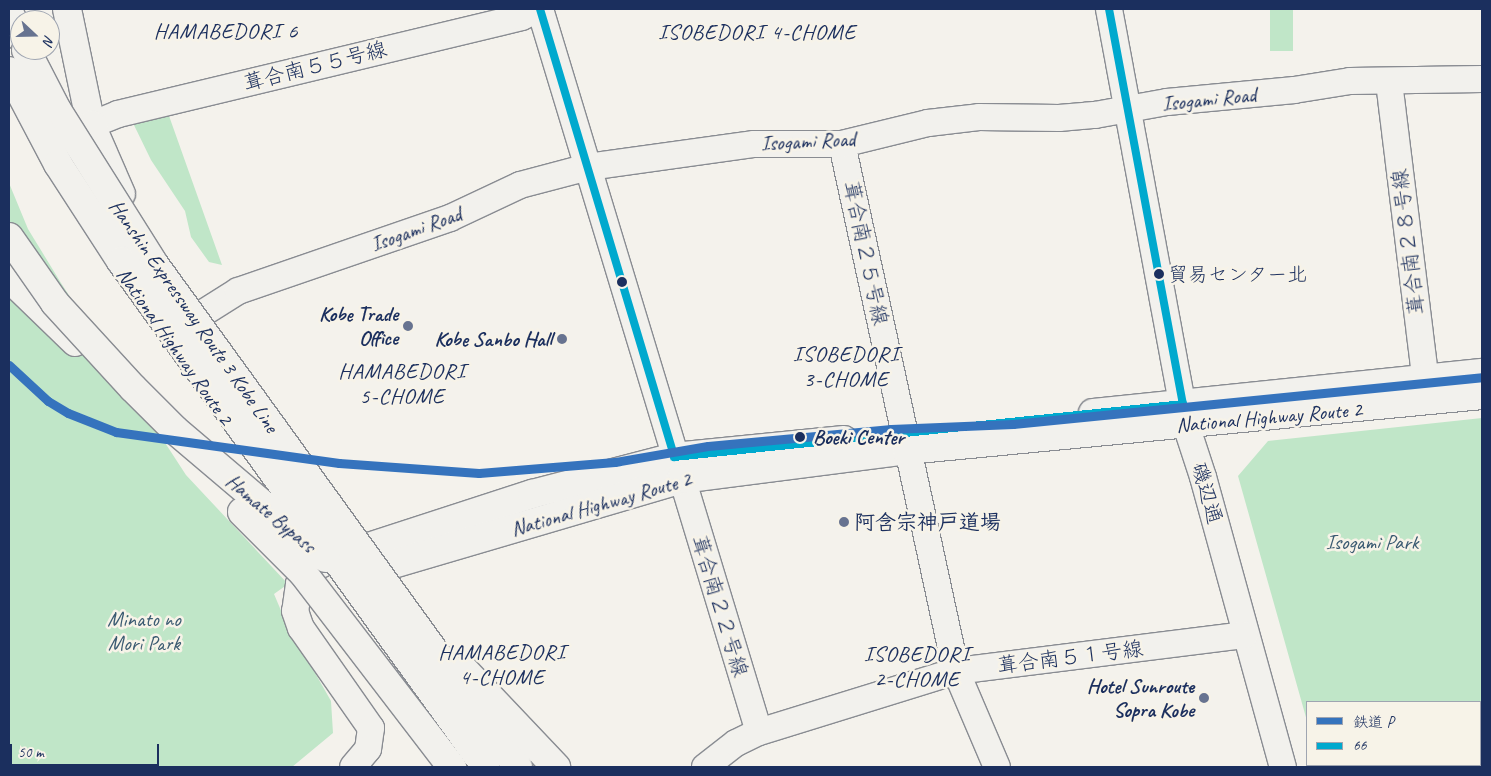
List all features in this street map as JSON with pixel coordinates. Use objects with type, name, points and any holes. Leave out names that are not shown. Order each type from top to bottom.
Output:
[{"type":"highway","name":"National Highway Route 2","points":[[67,9],[74,56],[91,125],[128,209],[204,312],[377,557]]},
{"type":"highway","name":"National Highway Route 2","points":[[29,60],[45,122],[68,177],[109,250],[166,338],[336,569],[678,468],[906,442],[1426,390],[1482,373]]},
{"type":"highway","name":"Hanshin Expressway Route 3 Kobe Line","points":[[31,60],[57,110],[154,264],[518,767]]},
{"type":"highway","name":"Hanshin Expressway Route 3 Kobe Line","points":[[9,71],[58,164],[121,261],[486,767]]},
{"type":"highway","name":"Hamate Bypass","points":[[9,237],[78,339],[175,430],[294,534],[386,604],[463,668],[556,767]]},
{"type":"highway","name":"Hamate Bypass","points":[[9,254],[78,339],[303,573],[452,767]]},
{"type":"highway","name":"National Highway Route 2","points":[[1426,390],[1482,395]]},
{"type":"street","name":"葺合南５５号線","points":[[91,125],[118,114],[521,17],[540,9]]},
{"type":"street","name":"葺合南２２号線","points":[[540,9],[759,732]]},
{"type":"street","name":"磯辺通","points":[[1109,9],[1185,415],[1283,767]]},
{"type":"street","name":"Isogami Road","points":[[166,338],[238,291],[450,218],[520,185],[588,168],[754,144],[842,144],[928,123],[962,119],[1059,118],[1128,110],[1167,102],[1294,90],[1350,81],[1389,82],[1482,79]]},
{"type":"street","name":"葺合南２８号線","points":[[1389,82],[1426,390]]},
{"type":"street","name":"葺合南２５号線","points":[[842,144],[956,672],[997,767]]},
{"type":"street","points":[[9,264],[78,339]]},
{"type":"street","points":[[9,280],[78,339]]},
{"type":"street","points":[[336,569],[316,607],[314,626],[385,723],[389,736],[386,756],[378,761],[362,761],[353,767]]},
{"type":"street","name":"葺合南５１号線","points":[[705,767],[736,743],[759,732],[956,672],[1246,635]]},
{"type":"green space","points":[[1270,9],[1293,9],[1293,51],[1270,51]]},
{"type":"green space","points":[[168,113],[222,265],[209,262],[191,237],[185,211],[151,160],[133,123]]},
{"type":"green space","name":"Minato no Mori Park","points":[[9,183],[28,229],[186,475],[288,584],[274,594],[285,620],[331,701],[333,733],[292,767],[9,767]]},
{"type":"green space","name":"Isogami Park","points":[[1482,418],[1482,767],[1320,767],[1481,766],[1481,701],[1306,701],[1306,717],[1238,476],[1268,441]]},
{"type":"rail line","name":"P","points":[[9,365],[48,401],[68,413],[116,432],[339,463],[479,473],[615,462],[708,446],[891,429],[1013,424],[1482,377]]},
{"type":"transit line","name":"66","points":[[540,9],[674,457]]},
{"type":"transit line","name":"66","points":[[1109,9],[1183,404]]},
{"type":"transit line","name":"66","points":[[674,457],[1183,404]]},
{"type":"place","name":"貿易センター北","points":[[1159,274]]},
{"type":"place","name":"Kobe Trade Office","points":[[408,326]]},
{"type":"place","name":"Kobe Sanbo Hall","points":[[562,339]]},
{"type":"place","name":"Boeki Center","points":[[800,437]]},
{"type":"place","name":"阿含宗神戸道場","points":[[844,522]]},
{"type":"place","name":"Hotel Sunroute Sopra Kobe","points":[[1204,698]]},
{"type":"district","name":"HAMABEDORI 6","points":[[226,32]]},
{"type":"district","name":"ISOBEDORI 4-CHOME","points":[[757,33]]},
{"type":"district","name":"ISOBEDORI 3-CHOME","points":[[846,366]]},
{"type":"district","name":"HAMABEDORI 5-CHOME","points":[[402,384]]},
{"type":"district","name":"HAMABEDORI 4-CHOME","points":[[502,664]]},
{"type":"district","name":"ISOBEDORI 2-CHOME","points":[[917,666]]}]
